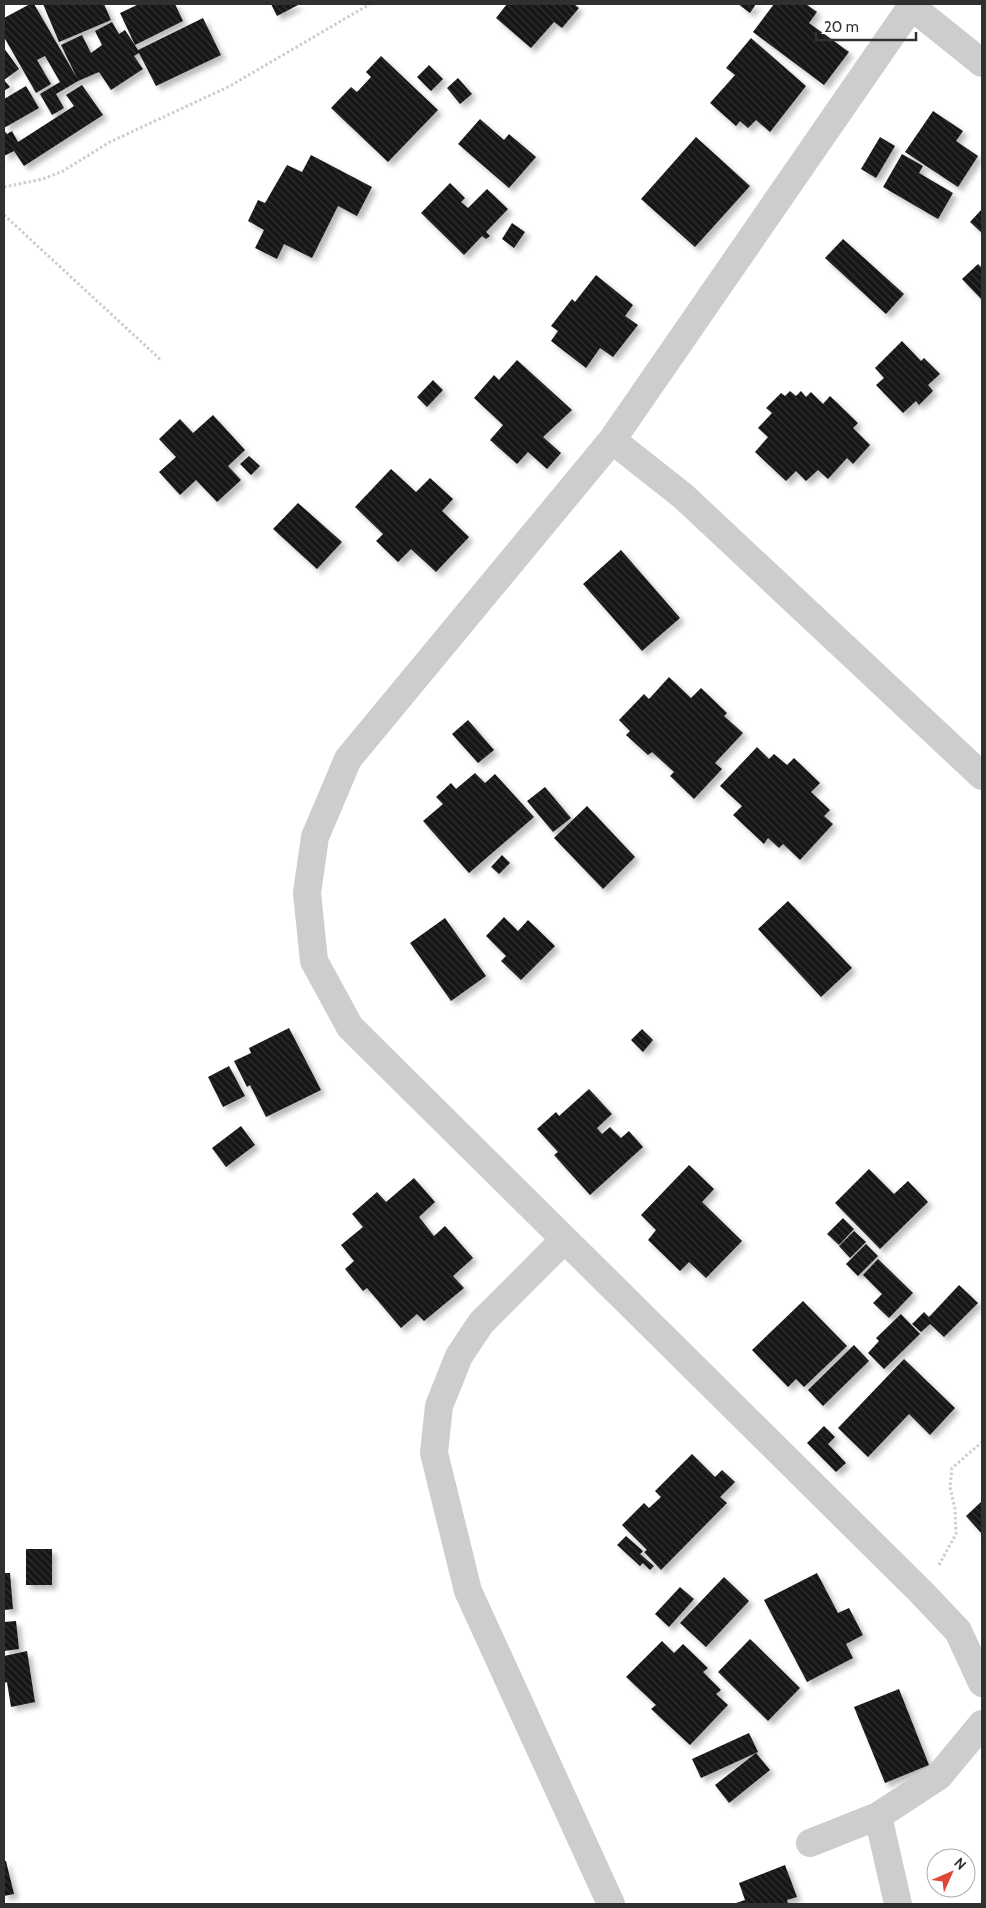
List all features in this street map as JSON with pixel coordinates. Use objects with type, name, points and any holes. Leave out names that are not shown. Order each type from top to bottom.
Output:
[{"type":"street","points":[[982,63],[912,5],[612,440],[348,760],[316,837],[307,893],[314,961],[350,1027],[958,1631],[982,1683]]},
{"type":"street","points":[[612,440],[683,496],[982,776]]},
{"type":"street","points":[[564,1240],[482,1323],[459,1356],[440,1406],[434,1453],[468,1591],[612,1904]]},
{"type":"street","points":[[810,1843],[878,1816],[938,1776],[982,1724]]},
{"type":"street","points":[[878,1816],[898,1904]]},
{"type":"path","points":[[4,187],[44,179],[63,171],[110,142],[230,86],[370,4]]},
{"type":"path","points":[[4,215],[162,360]]},
{"type":"path","points":[[922,1594],[956,1534],[955,1510],[950,1487],[952,1468],[982,1442]]},
{"type":"building","points":[[30,4],[34,4],[77,78],[61,45],[82,35],[91,53],[102,45],[95,31],[112,22],[119,34],[125,30],[138,50],[203,18],[221,55],[156,86],[139,53],[134,56],[143,69],[111,90],[99,72],[78,81],[56,94],[64,108],[52,115],[40,94],[60,82],[45,56],[37,60],[51,84],[36,93],[4,37],[4,18]]},
{"type":"building","points":[[43,4],[104,4],[111,20],[59,42]]},
{"type":"building","points":[[139,4],[175,4],[183,21],[135,45],[120,13]]},
{"type":"building","points":[[271,4],[300,4],[277,16]]},
{"type":"building","points":[[507,4],[574,4],[579,8],[562,28],[554,22],[531,48],[496,18]]},
{"type":"building","points":[[738,4],[756,4],[750,13]]},
{"type":"building","points":[[774,4],[806,4],[817,12],[809,23],[849,52],[824,85],[753,32]]},
{"type":"building","points":[[751,38],[806,86],[770,132],[756,120],[748,128],[740,121],[736,126],[710,103],[735,75],[726,68]]},
{"type":"building","points":[[4,48],[19,69],[4,80]]},
{"type":"building","points":[[381,56],[438,110],[388,162],[331,108],[351,87],[357,92],[371,77],[366,72]]},
{"type":"building","points":[[429,65],[443,79],[431,91],[417,77]]},
{"type":"building","points":[[458,78],[472,94],[460,104],[447,88]]},
{"type":"building","points":[[4,80],[10,87],[4,91]]},
{"type":"building","points":[[82,85],[103,115],[24,166],[14,151],[4,156],[4,130],[7,134],[12,131],[18,142],[74,106],[66,95]]},
{"type":"building","points":[[26,86],[39,108],[4,128],[4,99]]},
{"type":"building","points":[[933,111],[963,131],[956,141],[978,156],[958,187],[905,152]]},
{"type":"building","points":[[480,119],[504,140],[509,134],[536,157],[509,188],[458,144]]},
{"type":"building","points":[[696,137],[750,186],[695,247],[641,199]]},
{"type":"building","points":[[880,137],[895,146],[876,178],[861,169]]},
{"type":"building","points":[[902,154],[923,166],[919,173],[953,193],[938,219],[883,187]]},
{"type":"building","points":[[311,155],[372,187],[357,216],[338,206],[312,258],[284,244],[277,259],[255,248],[264,230],[248,221],[258,200],[265,203],[287,165],[302,172]]},
{"type":"building","points":[[450,183],[465,198],[461,202],[468,208],[487,189],[508,209],[486,232],[490,236],[486,239],[482,236],[464,255],[421,213]]},
{"type":"building","points":[[982,209],[982,233],[970,222]]},
{"type":"building","points":[[512,223],[525,232],[514,248],[502,239]]},
{"type":"building","points":[[843,239],[904,294],[886,314],[825,258]]},
{"type":"building","points":[[978,264],[982,268],[982,300],[962,279]]},
{"type":"building","points":[[596,275],[633,305],[625,316],[638,325],[613,357],[600,348],[586,368],[551,341],[558,331],[551,326],[572,299],[575,302]]},
{"type":"building","points":[[902,341],[921,361],[924,358],[940,374],[928,385],[933,391],[919,405],[916,401],[903,413],[876,385],[884,378],[875,368]]},
{"type":"building","points":[[517,360],[572,410],[543,437],[561,453],[547,469],[528,452],[517,464],[490,440],[503,425],[474,398],[494,375],[499,380]]},
{"type":"building","points":[[433,380],[443,390],[427,407],[417,397]]},
{"type":"building","points":[[790,391],[796,396],[801,391],[806,397],[811,392],[823,404],[830,396],[858,423],[853,428],[870,445],[853,464],[847,458],[828,479],[818,470],[806,481],[796,471],[786,481],[755,452],[768,437],[758,428],[772,413],[766,408],[781,393],[785,396]]},
{"type":"building","points":[[213,415],[245,450],[228,466],[241,480],[217,502],[196,480],[180,495],[159,472],[176,457],[159,439],[180,419],[193,433]]},
{"type":"building","points":[[249,456],[260,466],[251,475],[240,464]]},
{"type":"building","points":[[391,469],[416,492],[430,478],[453,499],[442,511],[469,537],[436,572],[411,549],[398,562],[376,541],[383,534],[355,507]]},
{"type":"building","points":[[298,503],[342,542],[317,569],[273,529]]},
{"type":"building","points":[[621,550],[680,618],[642,651],[583,584]]},
{"type":"building","points":[[669,677],[691,698],[701,688],[727,713],[724,716],[743,733],[715,763],[722,769],[694,799],[670,776],[674,772],[652,752],[648,755],[626,735],[630,731],[619,720],[644,694],[649,699]]},
{"type":"building","points":[[468,720],[494,750],[478,763],[452,734]]},
{"type":"building","points":[[757,747],[769,759],[774,754],[787,765],[794,758],[820,783],[811,792],[830,810],[824,816],[833,824],[800,860],[783,844],[779,848],[768,838],[764,844],[733,815],[742,806],[720,786]]},
{"type":"building","points":[[475,773],[485,783],[495,774],[534,817],[469,873],[423,821],[443,804],[436,797],[451,783],[456,789]]},
{"type":"building","points":[[545,787],[571,818],[553,832],[527,801]]},
{"type":"building","points":[[587,806],[635,857],[603,889],[554,838]]},
{"type":"building","points":[[502,855],[510,863],[499,874],[491,867]]},
{"type":"building","points":[[788,901],[852,968],[821,997],[758,929]]},
{"type":"building","points":[[504,917],[518,931],[528,920],[555,946],[521,980],[501,961],[506,956],[486,936]]},
{"type":"building","points":[[445,918],[486,976],[451,1001],[410,943]]},
{"type":"building","points":[[289,1028],[321,1090],[266,1117],[250,1085],[247,1087],[234,1061],[251,1053],[249,1048]]},
{"type":"building","points":[[642,1029],[653,1040],[643,1052],[631,1040]]},
{"type":"building","points":[[229,1066],[245,1096],[223,1107],[208,1077]]},
{"type":"building","points":[[589,1089],[612,1114],[597,1128],[602,1134],[610,1127],[621,1138],[629,1131],[643,1147],[590,1195],[554,1155],[558,1152],[537,1129],[556,1112],[559,1116]]},
{"type":"building","points":[[241,1126],[255,1145],[226,1167],[212,1148]]},
{"type":"building","points":[[689,1165],[714,1189],[702,1202],[742,1241],[706,1278],[689,1262],[680,1271],[648,1240],[656,1230],[641,1215]]},
{"type":"building","points":[[869,1169],[894,1194],[908,1181],[928,1202],[880,1249],[835,1203]]},
{"type":"building","points":[[414,1178],[435,1202],[419,1217],[434,1236],[445,1226],[473,1258],[453,1276],[464,1288],[424,1321],[417,1314],[401,1328],[367,1288],[363,1291],[345,1269],[354,1261],[341,1245],[363,1227],[352,1214],[377,1192],[386,1202]]},
{"type":"building","points":[[843,1218],[854,1229],[839,1245],[827,1234]]},
{"type":"building","points":[[854,1231],[866,1242],[850,1258],[839,1246]]},
{"type":"building","points":[[866,1244],[878,1256],[858,1276],[846,1264]]},
{"type":"building","points":[[878,1259],[913,1293],[889,1318],[873,1303],[882,1294],[863,1275]]},
{"type":"building","points":[[959,1285],[978,1303],[944,1337],[930,1324],[921,1332],[912,1324],[924,1312],[929,1317]]},
{"type":"building","points":[[803,1301],[847,1346],[804,1387],[796,1379],[788,1387],[752,1350]]},
{"type":"building","points":[[901,1314],[920,1334],[884,1369],[868,1353],[879,1341],[876,1338]]},
{"type":"building","points":[[854,1345],[869,1361],[823,1406],[808,1390]]},
{"type":"building","points":[[904,1359],[955,1408],[930,1435],[909,1414],[868,1457],[838,1428]]},
{"type":"building","points":[[824,1426],[835,1437],[828,1444],[846,1463],[836,1472],[807,1443]]},
{"type":"building","points":[[692,1454],[715,1477],[722,1470],[735,1482],[720,1497],[727,1503],[661,1570],[644,1552],[647,1550],[622,1525],[644,1503],[649,1508],[661,1497],[655,1491]]},
{"type":"building","points":[[982,1501],[982,1534],[966,1516]]},
{"type":"building","points":[[626,1536],[643,1551],[640,1554],[654,1566],[650,1570],[643,1563],[640,1566],[617,1545]]},
{"type":"building","points":[[26,1549],[52,1549],[52,1585],[26,1585]]},
{"type":"building","points":[[4,1573],[10,1573],[13,1609],[4,1610]]},
{"type":"building","points":[[817,1573],[838,1613],[849,1608],[863,1635],[846,1644],[853,1658],[807,1682],[764,1600]]},
{"type":"building","points":[[724,1577],[749,1601],[706,1647],[680,1623]]},
{"type":"building","points":[[680,1587],[694,1599],[669,1627],[655,1614]]},
{"type":"building","points":[[16,1621],[19,1649],[4,1651],[4,1622]]},
{"type":"building","points":[[750,1639],[800,1688],[768,1721],[718,1672]]},
{"type":"building","points":[[662,1641],[674,1653],[683,1644],[708,1668],[703,1672],[721,1690],[716,1694],[728,1705],[690,1745],[651,1709],[656,1705],[626,1677]]},
{"type":"building","points":[[27,1651],[35,1702],[11,1707],[7,1682],[4,1683],[4,1656]]},
{"type":"building","points":[[899,1689],[929,1765],[885,1783],[854,1707]]},
{"type":"building","points":[[749,1733],[758,1752],[701,1778],[692,1759]]},
{"type":"building","points":[[756,1753],[770,1770],[729,1803],[715,1785]]},
{"type":"building","points":[[4,1861],[6,1861],[14,1894],[4,1896]]},
{"type":"building","points":[[785,1865],[797,1897],[787,1900],[788,1904],[733,1904],[745,1900],[739,1883]]}]
